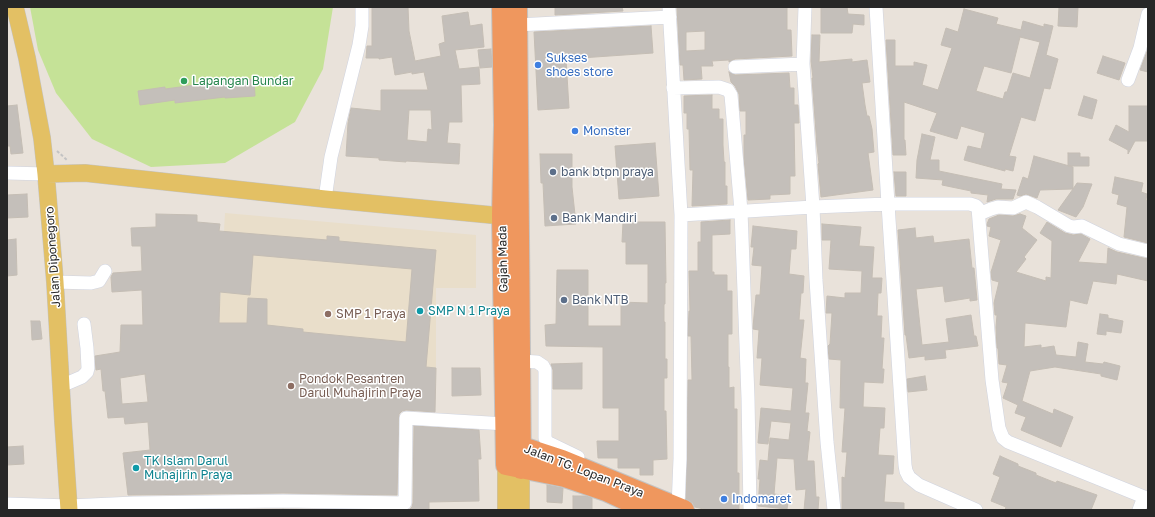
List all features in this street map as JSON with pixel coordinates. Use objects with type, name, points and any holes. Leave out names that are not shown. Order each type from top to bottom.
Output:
[{"type":"highway","name":"Gajah Mada","points":[[502,7],[504,117],[502,216],[511,437],[514,467]]},
{"type":"highway","name":"Gajah Mada","points":[[511,437],[521,362],[518,218],[517,16]]},
{"type":"highway","name":"Jalan TG. Lopan Praya","points":[[511,437],[562,460],[681,509]]},
{"type":"highway","name":"Jalan TG. Lopan Praya","points":[[514,467],[565,477],[606,491],[647,510]]},
{"type":"main road","name":"Jalan Diponegoro","points":[[16,7],[42,138],[46,174],[55,282],[69,508]]},
{"type":"main road","points":[[46,174],[84,172],[325,199],[502,216]]},
{"type":"main road","name":"Gajah Mada","points":[[506,510],[514,467]]},
{"type":"main road","name":"Gajah Mada","points":[[514,467],[521,510]]},
{"type":"street","points":[[325,199],[331,157],[359,45],[362,26],[362,7]]},
{"type":"street","points":[[805,7],[803,64],[813,207],[823,392],[834,510]]},
{"type":"street","points":[[876,7],[906,471],[909,477],[919,486],[976,510]]},
{"type":"street","points":[[517,16],[670,12],[681,215],[681,509]]},
{"type":"street","points":[[1128,80],[1140,48],[1148,14]]},
{"type":"street","points":[[735,67],[803,64]]},
{"type":"street","points":[[673,88],[720,87],[730,92],[741,211],[748,390],[750,510]]},
{"type":"street","points":[[7,173],[46,174]]},
{"type":"street","points":[[979,214],[991,209],[1012,208],[1026,202],[1069,226],[1082,226],[1120,244],[1148,251]]},
{"type":"street","points":[[681,215],[888,204],[970,204],[976,206],[979,214],[992,380],[999,428],[1003,438],[1008,442],[1146,498],[1139,510]]},
{"type":"street","points":[[55,282],[95,282],[99,281],[105,271]]},
{"type":"street","points":[[61,386],[82,377],[87,372],[87,348],[84,324]]},
{"type":"street","points":[[521,362],[537,362],[543,366],[545,370],[545,438],[547,442],[596,465],[605,471],[611,480]]},
{"type":"street","points":[[7,504],[69,508],[206,502],[405,503],[406,418],[511,437]]},
{"type":"path","points":[[42,138],[68,161],[84,172]]},
{"type":"shaded area","name":"SMP 1 Praya","points":[[225,213],[476,235],[476,288],[436,288],[436,368],[218,341]]},
{"type":"green space","name":"Lapangan Bundar","points":[[30,7],[333,7],[323,69],[295,122],[225,163],[151,167],[92,139],[56,93],[38,50]]},
{"type":"building","points":[[372,7],[408,7],[409,31],[415,61],[441,56],[439,44],[445,42],[442,16],[468,12],[470,26],[482,24],[484,47],[455,50],[459,69],[479,67],[480,84],[461,85],[462,122],[449,122],[447,143],[460,144],[459,164],[406,162],[379,160],[379,158],[346,156],[348,123],[351,108],[381,111],[381,90],[428,90],[424,72],[412,74],[412,72],[395,75],[392,57],[379,59],[366,58],[367,46],[372,46]],"holes":[[[409,110],[431,110],[432,130],[428,129],[427,142],[407,140]]]},
{"type":"building","points":[[555,7],[622,7],[623,11],[555,15]]},
{"type":"building","points":[[677,7],[787,7],[787,30],[791,30],[792,56],[735,59],[729,62],[729,60],[712,61],[713,66],[701,66],[702,79],[684,80],[683,65],[680,65]],"holes":[[[705,31],[705,50],[686,51],[686,32]]]},
{"type":"building","points":[[821,7],[847,7],[848,14],[864,15],[864,25],[853,24],[852,33],[821,33]]},
{"type":"building","points":[[1059,7],[1078,7],[1077,27],[1058,26]]},
{"type":"building","points":[[964,9],[998,18],[996,24],[1021,30],[1023,21],[1044,27],[1044,24],[1053,26],[1046,55],[1058,59],[1050,89],[1044,88],[1035,121],[1021,117],[1009,156],[1016,157],[1013,171],[1005,169],[1005,171],[964,160],[968,146],[981,149],[985,133],[961,126],[957,139],[930,131],[937,113],[904,102],[904,140],[906,155],[893,155],[886,40],[895,40],[895,66],[914,66],[914,62],[927,65],[922,85],[938,90],[952,48],[941,45],[946,28],[958,32]],"holes":[[[1020,37],[1040,42],[1030,78],[1013,73],[1007,92],[1005,92],[1003,99],[976,91],[984,66],[1011,73]]]},
{"type":"building","points":[[651,26],[653,53],[566,59],[569,108],[538,110],[534,32]]},
{"type":"building","points":[[812,35],[820,35],[819,62],[852,59],[852,62],[867,60],[870,82],[862,83],[867,116],[869,116],[872,129],[874,152],[868,153],[873,190],[821,197],[811,61]]},
{"type":"building","points":[[491,49],[492,67],[480,68],[478,50]]},
{"type":"building","points":[[1148,49],[1148,72],[1140,70]]},
{"type":"building","points":[[1103,56],[1125,63],[1119,80],[1097,73]]},
{"type":"building","points":[[729,72],[735,75],[789,73],[790,88],[794,88],[794,105],[798,105],[799,123],[794,123],[795,176],[790,176],[790,194],[770,195],[770,199],[748,200],[744,158],[746,111],[740,111],[739,94],[731,82]]},
{"type":"building","points":[[254,79],[255,96],[225,97],[175,103],[175,100],[140,105],[138,91],[165,87],[165,89]]},
{"type":"building","points":[[712,95],[712,109],[719,109],[719,119],[723,119],[723,145],[725,186],[727,186],[727,204],[692,206],[693,170],[690,170],[689,129],[687,129],[687,113],[684,113],[684,96]]},
{"type":"building","points":[[1084,96],[1097,100],[1092,119],[1078,115]]},
{"type":"building","points":[[17,105],[23,153],[11,154],[10,146],[7,146],[7,106]]},
{"type":"building","points":[[1129,106],[1148,106],[1148,141],[1135,141],[1128,154],[1128,150],[1109,140],[1116,125],[1129,132]]},
{"type":"building","points":[[922,134],[935,137],[930,160],[939,160],[939,171],[1002,184],[1001,189],[1016,190],[1013,199],[996,199],[987,202],[988,195],[971,193],[971,191],[942,185],[943,180],[916,178],[917,160]]},
{"type":"building","points":[[655,143],[659,196],[619,199],[615,146]]},
{"type":"building","points":[[1068,153],[1080,153],[1080,157],[1089,157],[1089,166],[1068,166]]},
{"type":"building","points":[[540,154],[572,154],[572,187],[576,224],[545,226]]},
{"type":"building","points":[[1034,156],[1073,167],[1073,189],[1040,190],[1037,198],[1026,194],[1020,196],[1017,195],[1023,177],[1028,179]]},
{"type":"building","points":[[894,172],[906,172],[906,196],[896,196]]},
{"type":"building","points":[[1115,177],[1143,183],[1141,192],[1147,194],[1146,200],[1148,201],[1148,243],[1124,237],[1127,207],[1117,204],[1119,195],[1112,193]]},
{"type":"building","points":[[1077,183],[1092,184],[1083,207],[1076,217],[1058,210]]},
{"type":"building","points":[[27,194],[28,217],[7,218],[7,195]]},
{"type":"building","name":"Pondok Pesantren Darul Muhajirin Praya","points":[[156,214],[197,215],[197,222],[220,224],[219,231],[327,240],[327,236],[339,237],[339,241],[436,250],[426,367],[436,368],[435,412],[406,410],[399,414],[397,495],[283,493],[128,495],[123,453],[150,450],[148,422],[125,424],[124,417],[108,418],[101,369],[96,370],[95,356],[120,352],[121,325],[143,325],[142,290],[112,292],[111,277],[113,273],[142,271],[141,246],[132,246],[131,228],[156,227]],"holes":[[[253,255],[412,269],[406,342],[303,332],[303,329],[267,325],[267,299],[248,298],[247,323],[219,323],[220,292],[250,295]],[[145,374],[148,402],[122,404],[120,378]]]},
{"type":"building","points":[[1020,214],[1026,216],[1022,228],[1037,240],[1024,257],[1026,259],[1016,272],[1046,281],[1046,277],[1051,278],[1052,241],[1040,233],[1047,222],[1065,233],[1073,235],[1081,234],[1090,239],[1078,262],[1107,264],[1108,248],[1117,252],[1148,259],[1148,281],[1117,274],[1116,284],[1093,281],[1087,304],[1070,300],[1066,327],[1025,323],[1024,347],[1041,345],[1041,348],[1054,346],[1056,355],[1076,357],[1078,342],[1088,344],[1085,362],[1103,364],[1104,362],[1120,366],[1117,380],[1101,376],[1101,374],[1055,367],[1030,371],[1022,401],[1053,414],[1054,409],[1073,417],[1061,447],[1021,430],[1026,417],[1015,413],[1018,405],[1003,398],[1008,383],[1002,382],[1007,365],[999,364],[996,327],[997,315],[995,315],[994,303],[999,282],[992,280],[991,272],[1001,240],[989,236],[991,227],[987,226],[987,224],[989,219],[999,215],[1013,216]]},
{"type":"building","points":[[730,220],[730,234],[712,235],[712,272],[714,272],[714,275],[727,275],[727,291],[732,291],[732,334],[728,334],[728,367],[729,388],[734,387],[734,409],[737,409],[737,473],[739,473],[739,510],[708,510],[695,507],[693,503],[686,499],[688,380],[692,380],[691,336],[688,336],[690,311],[689,271],[698,271],[698,242],[701,242],[701,222]]},
{"type":"building","points":[[623,222],[665,222],[666,283],[664,322],[667,378],[664,378],[664,411],[666,411],[667,459],[653,460],[653,475],[640,475],[640,468],[618,468],[618,458],[598,458],[597,441],[619,441],[619,408],[603,408],[603,347],[546,346],[545,325],[556,324],[557,270],[588,270],[588,326],[621,326],[621,302],[648,303],[648,264],[626,264],[626,242],[622,242]]},
{"type":"building","points":[[822,224],[861,227],[859,246],[874,247],[872,278],[882,278],[881,293],[878,293],[877,316],[882,316],[881,338],[884,338],[882,369],[884,369],[883,383],[864,382],[863,407],[885,408],[884,428],[880,428],[878,455],[894,456],[893,474],[886,474],[884,502],[904,503],[904,510],[842,510],[842,477],[845,478],[847,452],[842,452],[845,408],[840,408],[841,360],[829,359],[828,346],[830,344],[832,313],[826,313],[827,296],[845,298],[845,293],[861,293],[862,271],[829,269],[831,240],[822,240]]},
{"type":"building","points":[[753,226],[797,231],[796,249],[791,249],[789,274],[804,276],[799,320],[804,320],[800,358],[806,359],[805,383],[808,383],[805,413],[809,413],[807,431],[810,432],[807,461],[814,461],[816,497],[819,497],[818,510],[804,510],[806,489],[796,490],[794,459],[777,458],[774,494],[789,496],[787,509],[758,506],[760,460],[768,461],[770,438],[789,440],[791,423],[771,421],[768,444],[758,443],[761,408],[791,411],[793,388],[760,385],[762,358],[757,358],[759,330],[753,329],[753,327],[756,295],[760,295],[762,266],[752,265],[754,247],[751,247]]},
{"type":"building","points":[[915,228],[916,238],[933,236],[934,243],[969,239],[977,300],[970,301],[970,298],[945,302],[943,286],[916,289],[922,345],[949,342],[946,319],[971,315],[974,336],[976,336],[978,346],[945,350],[946,358],[925,360],[925,356],[909,358],[905,335],[898,230]]},
{"type":"building","points":[[16,239],[17,275],[7,276],[7,240]]},
{"type":"building","points":[[1100,314],[1108,315],[1108,318],[1123,321],[1121,333],[1106,331],[1106,335],[1097,334]]},
{"type":"building","points":[[31,321],[40,321],[42,339],[32,340]]},
{"type":"building","points":[[582,363],[582,389],[553,389],[553,370],[551,364]]},
{"type":"building","points":[[452,368],[480,368],[481,395],[452,396]]},
{"type":"building","points":[[925,376],[927,390],[908,392],[907,379]]},
{"type":"building","points":[[414,426],[479,430],[481,459],[478,459],[479,501],[429,502],[429,510],[409,510],[413,503]]},
{"type":"building","points":[[23,446],[24,464],[7,465],[7,447]]},
{"type":"building","points":[[1000,456],[1018,464],[1018,466],[1036,473],[1036,475],[1056,483],[1057,481],[1097,495],[1091,510],[1005,510],[1006,507],[991,501],[1000,477],[993,474]]},
{"type":"building","points":[[547,485],[563,488],[562,503],[547,502]]},
{"type":"building","points":[[573,496],[586,496],[592,498],[592,510],[573,510]]},
{"type":"building","points":[[283,509],[344,510],[209,510]]},
{"type":"place","name":"Sukses shoes store","points":[[538,65]]},
{"type":"place","name":"Lapangan Bundar","points":[[184,81]]},
{"type":"place","name":"Monster","points":[[575,131]]},
{"type":"place","name":"bank btpn praya","points":[[553,172]]},
{"type":"place","name":"Bank Mandiri","points":[[554,218]]},
{"type":"place","name":"Bank NTB","points":[[564,300]]},
{"type":"place","name":"SMP N 1 Praya","points":[[420,311]]},
{"type":"place","name":"SMP 1 Praya","points":[[328,314]]},
{"type":"place","name":"Pondok Pesantren Darul Muhajirin Praya","points":[[291,386]]},
{"type":"place","name":"TK Islam Darul Muhajirin Praya","points":[[136,468]]},
{"type":"place","name":"Indomaret","points":[[724,499]]}]
